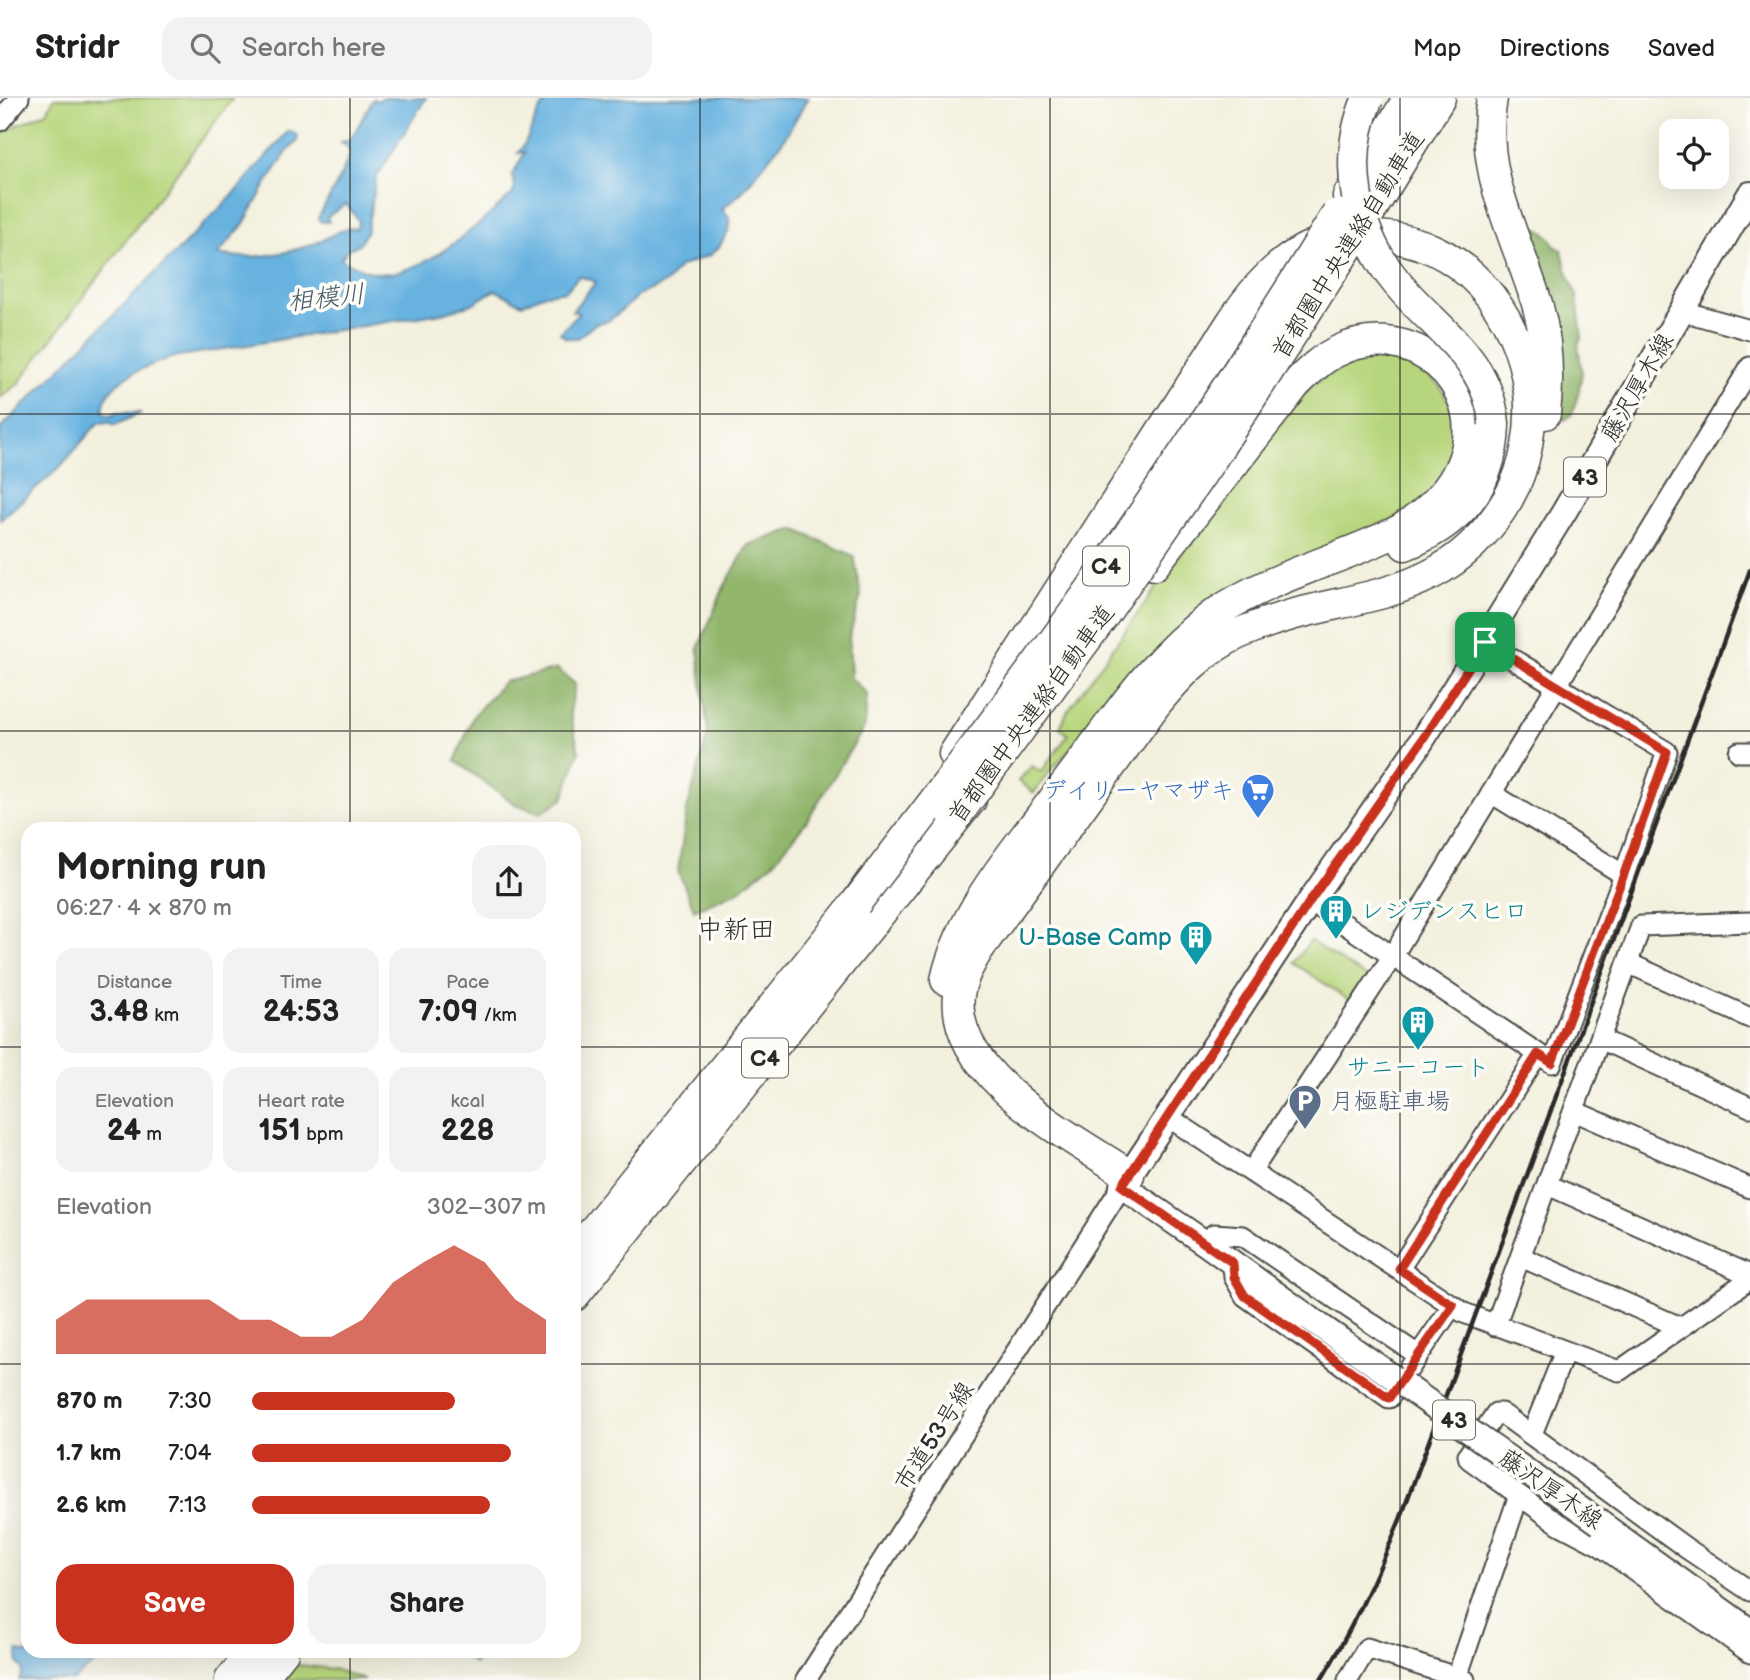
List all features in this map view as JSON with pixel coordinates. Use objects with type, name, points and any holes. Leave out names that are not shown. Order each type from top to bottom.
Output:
[{"type":"highway","points":[[1260,588],[1396,549],[1433,533],[1472,497],[1481,483],[1491,454],[1494,424],[1488,394],[1475,366],[1454,340],[1397,283],[1374,249],[1367,233],[1357,198],[1354,158],[1360,119],[1368,98]]},
{"type":"highway","name":"首都圏中央連絡自動車道","points":[[581,1246],[856,903],[973,751],[1082,601],[1297,278],[1409,98]]},
{"type":"highway","name":"首都圏中央連絡自動車道","points":[[581,1287],[954,819],[1102,618],[1211,460],[1440,98]]},
{"type":"highway","points":[[1125,1181],[1022,1101],[980,1062],[964,1036],[959,1015],[959,994],[965,972],[978,950],[1155,705],[1195,661],[1216,646],[1259,626],[1378,596],[1423,579],[1462,554],[1492,522],[1524,479],[1541,438],[1545,416],[1547,353],[1538,309],[1494,181],[1489,130],[1492,98]]},
{"type":"highway","points":[[856,903],[1013,665],[1242,306],[1272,272],[1306,249],[1332,240],[1362,235],[1402,239],[1443,253],[1478,281],[1506,317],[1516,337],[1527,379],[1530,421],[1526,452],[1517,480],[1492,522]]},
{"type":"highway","points":[[954,819],[1009,757],[1283,399],[1309,370],[1337,351],[1368,341],[1384,341],[1416,349],[1443,368],[1454,381],[1466,412],[1468,429],[1464,459],[1457,475],[1434,504],[1400,530],[1260,588],[1192,631],[1148,676],[988,889],[960,939],[949,968],[943,996],[946,1029],[956,1054],[991,1096],[1035,1129],[1125,1181]]},
{"type":"highway","points":[[230,1680],[248,1658]]},
{"type":"highway","points":[[260,1680],[278,1658]]},
{"type":"main road","name":"藤沢厚木線","points":[[1125,1181],[1310,901],[1417,748],[1485,642],[1750,194]]},
{"type":"main road","name":"藤沢厚木線","points":[[1125,1181],[1214,1234],[1313,1313],[1603,1519],[1750,1631]]},
{"type":"main road","name":"藤沢厚木線","points":[[1125,1181],[1233,1263],[1313,1313]]},
{"type":"main road","name":"藤沢厚木線","points":[[1603,1519],[1750,1615]]},
{"type":"street","points":[[0,121],[19,98]]},
{"type":"street","points":[[1682,311],[1750,330]]},
{"type":"street","points":[[1251,1172],[1392,957],[1750,367]]},
{"type":"street","points":[[1310,901],[1552,1063],[1667,752],[1485,642]]},
{"type":"street","points":[[1491,793],[1624,874]]},
{"type":"street","points":[[1495,1326],[1641,926],[1750,922]]},
{"type":"street","points":[[1628,963],[1750,1018]]},
{"type":"street","points":[[1600,1039],[1750,1107]]},
{"type":"street","points":[[1399,1269],[1538,1054]]},
{"type":"street","points":[[1574,1111],[1748,1182]]},
{"type":"street","points":[[1168,1117],[1464,1313],[1619,1371],[1750,1277],[1548,1185]]},
{"type":"street","name":"市道53号線","points":[[806,1680],[1125,1181]]},
{"type":"street","points":[[1214,1234],[1243,1236],[1418,1355]]},
{"type":"street","points":[[1521,1257],[1680,1327]]},
{"type":"street","points":[[1233,1263],[1234,1277],[1245,1296],[1389,1398],[1453,1305]]},
{"type":"street","points":[[1532,1434],[1565,1351]]},
{"type":"street","points":[[1750,1591],[1686,1548],[1501,1413],[1496,1413],[1468,1455],[1469,1459],[1519,1496],[1559,1524],[1599,1545],[1750,1653]]},
{"type":"street","points":[[1348,1680],[1367,1648],[1459,1679],[1519,1496]]},
{"type":"green space","points":[[54,98],[233,98],[18,384],[0,398],[0,133],[47,112]]},
{"type":"green space","points":[[1536,228],[1548,235],[1554,246],[1562,250],[1577,296],[1582,337],[1578,344],[1582,373],[1572,414],[1565,420],[1558,418],[1558,337],[1561,335],[1528,237],[1529,229]]},
{"type":"green space","points":[[1368,358],[1397,359],[1423,370],[1440,387],[1453,408],[1457,433],[1444,476],[1414,510],[1302,562],[1084,734],[1034,793],[1018,781],[1032,766],[1041,772],[1068,735],[1060,728],[1067,712],[1176,560],[1303,394],[1333,372]]},
{"type":"green space","points":[[794,529],[854,556],[861,595],[849,638],[851,678],[867,694],[865,726],[806,822],[773,863],[738,891],[694,910],[678,871],[687,810],[708,734],[698,649],[724,587],[748,545]]},
{"type":"green space","points":[[557,669],[575,684],[570,713],[579,752],[563,799],[541,813],[515,804],[455,761],[474,715],[504,682]]},
{"type":"green space","points":[[1310,941],[1369,979],[1356,1005],[1294,963]]},
{"type":"green space","points":[[290,1664],[333,1669],[365,1680],[278,1680]]},
{"type":"water","name":"相模川","points":[[381,98],[426,98],[376,178],[367,231],[359,244],[347,250],[341,259],[376,273],[393,273],[412,268],[431,258],[468,233],[513,193],[515,186],[512,176],[525,152],[518,153],[540,110],[551,98],[808,98],[783,141],[741,193],[722,209],[729,217],[729,229],[719,247],[710,255],[679,267],[667,282],[638,296],[610,320],[595,324],[578,338],[566,338],[560,333],[579,313],[572,311],[596,282],[579,276],[566,291],[545,294],[522,304],[495,290],[472,304],[442,313],[174,357],[141,369],[119,382],[111,390],[103,411],[110,415],[118,412],[141,413],[115,425],[108,422],[98,423],[60,467],[0,520],[0,429],[234,194],[289,130],[298,136],[297,142],[268,181],[243,225],[218,254],[242,257],[280,253],[316,243],[346,229],[357,228],[359,221],[346,204],[327,217],[329,222],[321,222],[318,218],[350,153],[347,146],[341,142],[351,139],[373,99],[379,101]]},
{"type":"water","points":[[18,1651],[21,1652],[21,1658],[102,1658],[73,1680],[19,1680],[23,1671],[18,1664]]},
{"type":"water","points":[[466,1658],[482,1658],[474,1664]]},
{"type":"railway","points":[[1321,1680],[1344,1641],[1401,1517],[1750,570]]},
{"type":"place","name":"デイリーヤマザキ","points":[[1258,820]]},
{"type":"place","name":"レジデンスヒロ","points":[[1336,941]]},
{"type":"place","name":"U-Base Camp","points":[[1196,967]]},
{"type":"place","name":"サニーコート","points":[[1418,1052]]},
{"type":"place","name":"月極駐車場","points":[[1305,1131]]},
{"type":"district","name":"中新田","points":[[736,929]]},
{"type":"route","points":[[1485,642],[1667,752],[1552,1063],[1538,1054],[1399,1269],[1453,1305],[1389,1398],[1245,1296],[1234,1277],[1233,1263],[1122,1186],[1310,901],[1417,748],[1485,642]]}]
